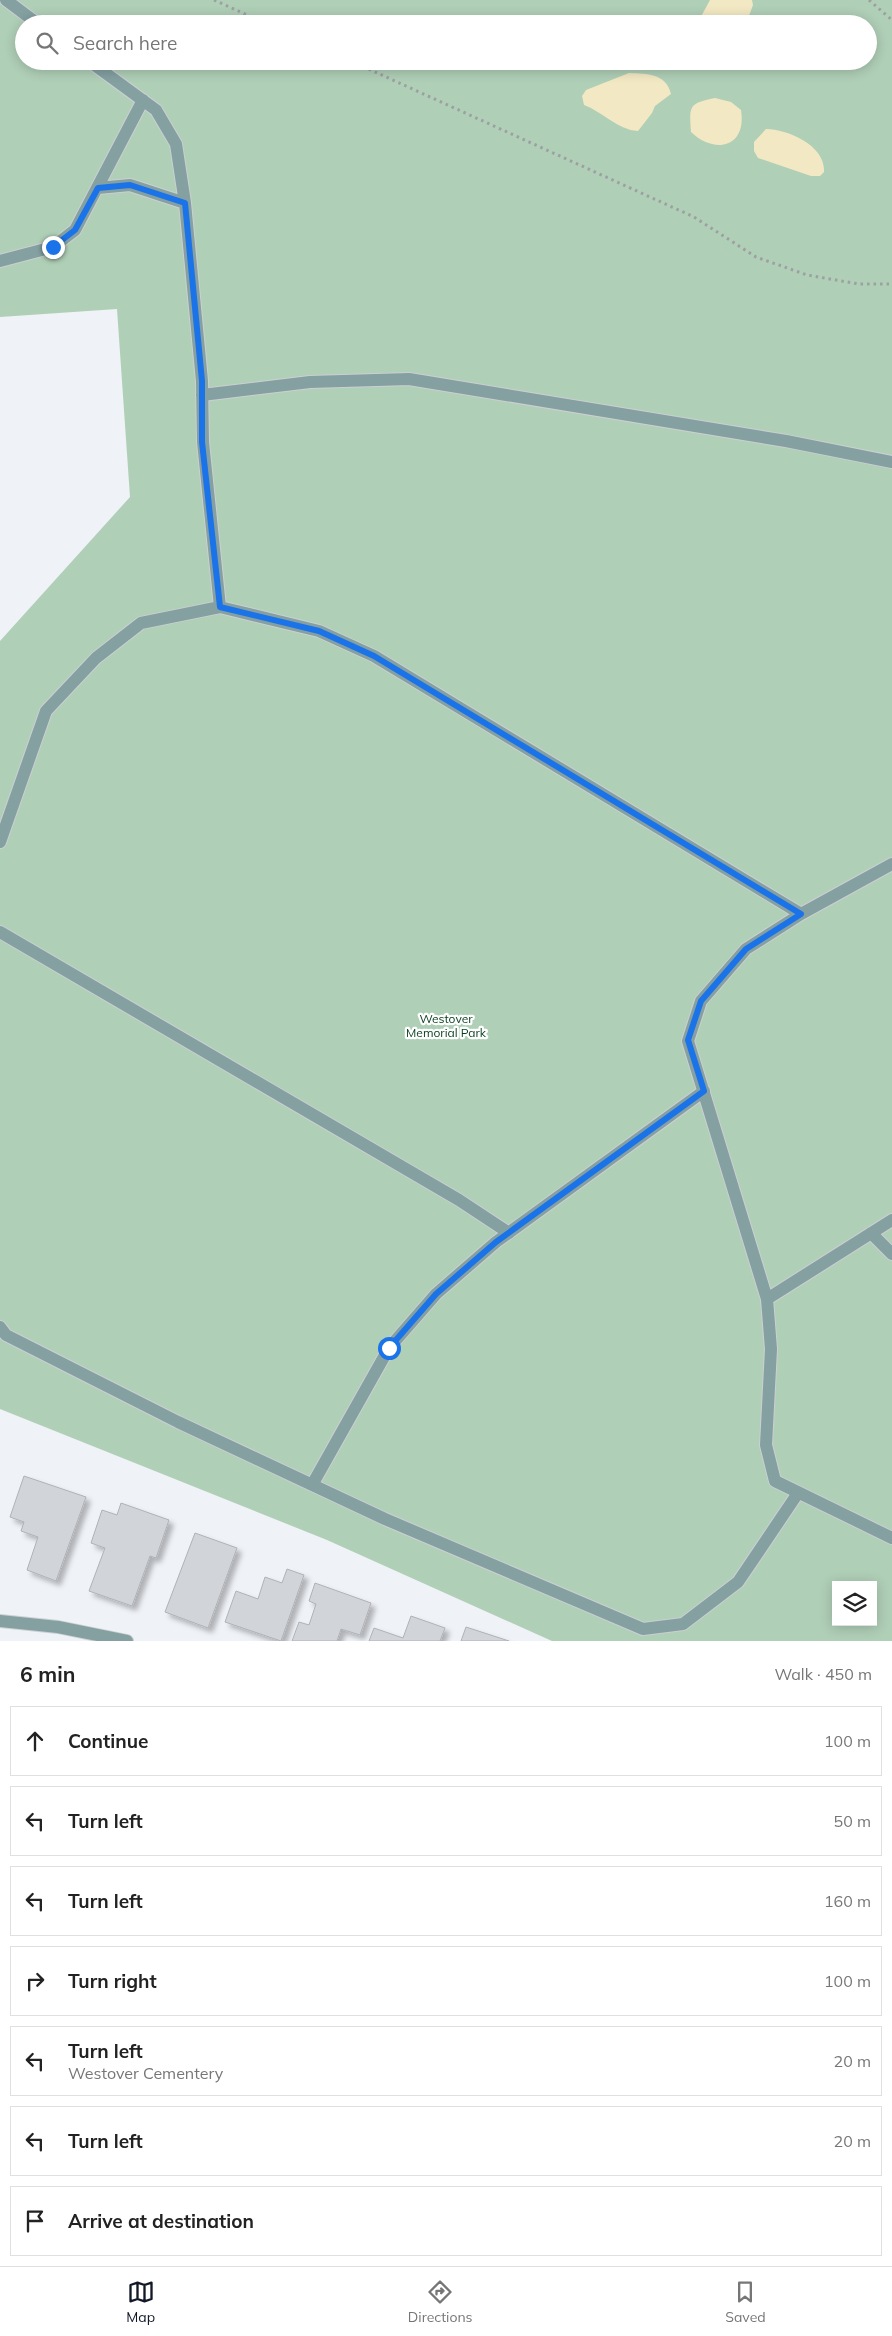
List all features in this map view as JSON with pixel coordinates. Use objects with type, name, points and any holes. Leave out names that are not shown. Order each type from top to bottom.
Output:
[{"type":"street","points":[[6,0],[26,15]]},
{"type":"street","points":[[102,70],[156,110],[176,144],[185,203],[202,395],[202,442],[220,607]]},
{"type":"street","points":[[0,261],[53,247],[75,230],[143,100]]},
{"type":"street","points":[[98,188],[130,185],[185,203]]},
{"type":"street","points":[[202,395],[310,382],[409,379],[786,441],[892,462]]},
{"type":"street","points":[[0,842],[46,711],[96,658],[141,623],[220,607],[319,631],[374,656],[801,914]]},
{"type":"street","points":[[892,864],[801,914],[746,949],[701,1001],[688,1040],[767,1299],[772,1349],[766,1445],[775,1481],[892,1538]]},
{"type":"street","points":[[0,932],[459,1200],[509,1233]]},
{"type":"street","points":[[312,1485],[389,1348],[436,1294],[509,1233],[704,1091]]},
{"type":"street","points":[[767,1299],[892,1220]]},
{"type":"street","points":[[871,1233],[892,1254]]},
{"type":"street","points":[[0,1328],[6,1335],[178,1422],[312,1485],[385,1519],[643,1629],[683,1624],[738,1582],[798,1493]]},
{"type":"street","points":[[0,1620],[58,1627],[127,1641]]},
{"type":"path","points":[[214,0],[247,15]]},
{"type":"path","points":[[869,0],[892,20]]},
{"type":"path","points":[[371,70],[694,217],[756,257],[807,275],[859,284],[892,284]]},
{"type":"green space","name":"Westover Memorial Park","points":[[0,0],[892,0],[892,1641],[552,1641],[327,1540],[0,1409],[0,641],[130,497],[117,309],[0,317]]},
{"type":"sand","points":[[710,0],[752,0],[753,5],[749,15],[702,15]]},
{"type":"sand","points":[[629,73],[660,78],[665,82],[671,94],[655,106],[638,131],[624,128],[584,105],[582,96],[586,90]]},
{"type":"sand","points":[[715,98],[731,102],[741,110],[742,123],[739,132],[727,144],[710,143],[700,139],[691,132],[690,116],[692,107],[700,102]]},
{"type":"sand","points":[[766,129],[785,132],[804,141],[819,154],[824,172],[820,176],[811,176],[758,158],[754,151],[754,142]]},
{"type":"building","points":[[24,1476],[86,1497],[56,1581],[27,1570],[38,1537],[21,1531],[24,1522],[10,1517]]},
{"type":"building","points":[[121,1503],[169,1520],[156,1558],[150,1556],[132,1606],[89,1591],[105,1548],[91,1543],[102,1510],[117,1515]]},
{"type":"building","points":[[195,1533],[237,1548],[208,1628],[165,1612]]},
{"type":"building","points":[[287,1569],[304,1575],[281,1641],[225,1622],[236,1591],[258,1599],[265,1577],[282,1583]]},
{"type":"building","points":[[315,1583],[371,1603],[360,1635],[341,1629],[337,1641],[292,1641],[299,1622],[309,1625],[316,1604],[309,1601]]},
{"type":"building","points":[[411,1616],[445,1628],[440,1641],[369,1641],[374,1628],[403,1638]]},
{"type":"building","points":[[466,1627],[509,1641],[461,1641]]},
{"type":"route","points":[[53,247],[75,230],[98,188],[130,185],[185,203],[202,381],[202,442],[220,607],[319,631],[374,656],[801,914],[746,949],[701,1001],[688,1040],[704,1091],[496,1242],[436,1294],[389,1348]]}]
